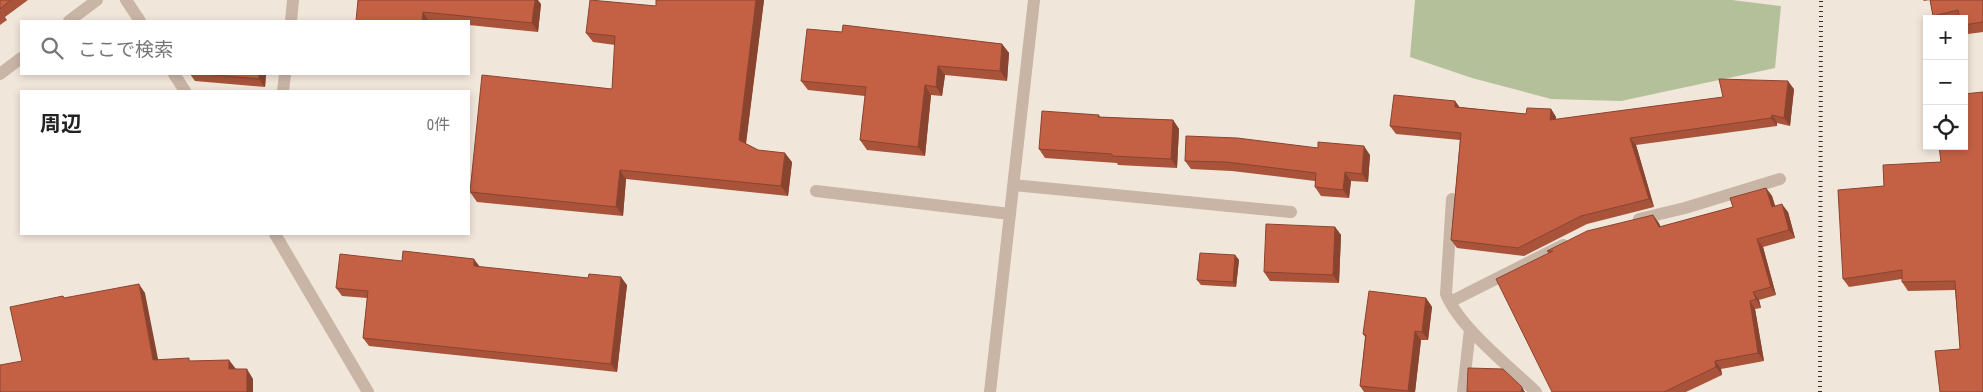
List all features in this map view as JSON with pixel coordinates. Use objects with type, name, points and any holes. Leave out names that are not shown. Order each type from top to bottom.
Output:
[{"type":"street","points":[[70,20],[97,0]]},
{"type":"street","points":[[126,0],[139,20]]},
{"type":"street","points":[[291,20],[293,0]]},
{"type":"street","points":[[990,392],[1034,0]]},
{"type":"street","points":[[0,74],[20,59]]},
{"type":"street","points":[[175,75],[184,90]]},
{"type":"street","points":[[283,90],[285,75]]},
{"type":"street","points":[[1628,222],[1685,208],[1780,179]]},
{"type":"street","points":[[1013,184],[1292,212]]},
{"type":"street","points":[[816,191],[1010,214]]},
{"type":"street","points":[[1452,199],[1446,294],[1470,329],[1536,392]]},
{"type":"street","points":[[276,235],[368,392]]},
{"type":"street","points":[[1450,302],[1572,240]]},
{"type":"street","points":[[1463,392],[1470,329]]},
{"type":"green space","points":[[1415,0],[1732,0],[1781,6],[1775,68],[1621,101],[1551,99],[1472,78],[1410,57]]},
{"type":"building","points":[[0,0],[11,0],[0,9]]},
{"type":"building","points":[[358,0],[535,0],[532,23],[423,12],[422,20],[356,20]]},
{"type":"building","points":[[590,0],[656,6],[656,0],[756,0],[739,140],[758,150],[785,153],[781,186],[620,170],[616,207],[470,192],[482,75],[612,89],[615,36],[586,33]]},
{"type":"building","points":[[1930,0],[1983,0],[1983,22],[1968,24],[1968,15],[1959,15],[1958,10],[1933,15]]},
{"type":"building","points":[[843,25],[1002,44],[1000,71],[938,66],[936,87],[925,85],[918,147],[860,140],[866,87],[801,81],[807,29],[842,32]]},
{"type":"building","points":[[215,75],[259,75],[259,79]]},
{"type":"building","points":[[1719,79],[1788,81],[1784,118],[1772,115],[1771,118],[1630,138],[1649,199],[1581,216],[1518,248],[1451,240],[1461,133],[1390,126],[1394,95],[1455,101],[1455,107],[1526,114],[1527,108],[1551,109],[1550,120],[1723,97]]},
{"type":"building","points":[[1983,92],[1983,392],[1940,392],[1935,351],[1960,349],[1955,281],[1902,282],[1902,270],[1843,279],[1838,190],[1884,186],[1883,165],[1941,162],[1940,150],[1968,150],[1968,94]]},
{"type":"building","points":[[1042,111],[1099,115],[1098,117],[1173,120],[1171,159],[1039,149]]},
{"type":"building","points":[[1186,136],[1237,138],[1318,148],[1318,142],[1364,146],[1362,174],[1345,172],[1343,190],[1315,187],[1316,173],[1226,162],[1185,161]]},
{"type":"building","points":[[1766,188],[1772,207],[1782,204],[1789,230],[1757,239],[1771,287],[1753,292],[1756,299],[1750,301],[1758,353],[1715,361],[1716,367],[1664,392],[1552,392],[1496,279],[1553,251],[1547,251],[1587,231],[1653,215],[1659,227],[1733,207],[1730,198]]},
{"type":"building","points":[[1266,224],[1335,227],[1333,275],[1264,272]]},
{"type":"building","points":[[403,251],[474,259],[474,266],[588,278],[589,274],[621,277],[611,364],[363,338],[368,291],[336,288],[340,254],[402,261]]},
{"type":"building","points":[[1200,253],[1235,255],[1233,282],[1197,280]]},
{"type":"building","points":[[139,284],[153,360],[189,358],[189,361],[229,360],[229,369],[247,369],[247,392],[0,392],[0,365],[22,361],[10,307],[63,296],[64,298]]},
{"type":"building","points":[[1369,291],[1426,298],[1422,332],[1415,331],[1408,391],[1360,386],[1366,335],[1363,334]]},
{"type":"building","points":[[1468,368],[1503,369],[1522,387],[1521,392],[1467,392]]},
{"type":"railway","points":[[1820,392],[1821,0]]}]
